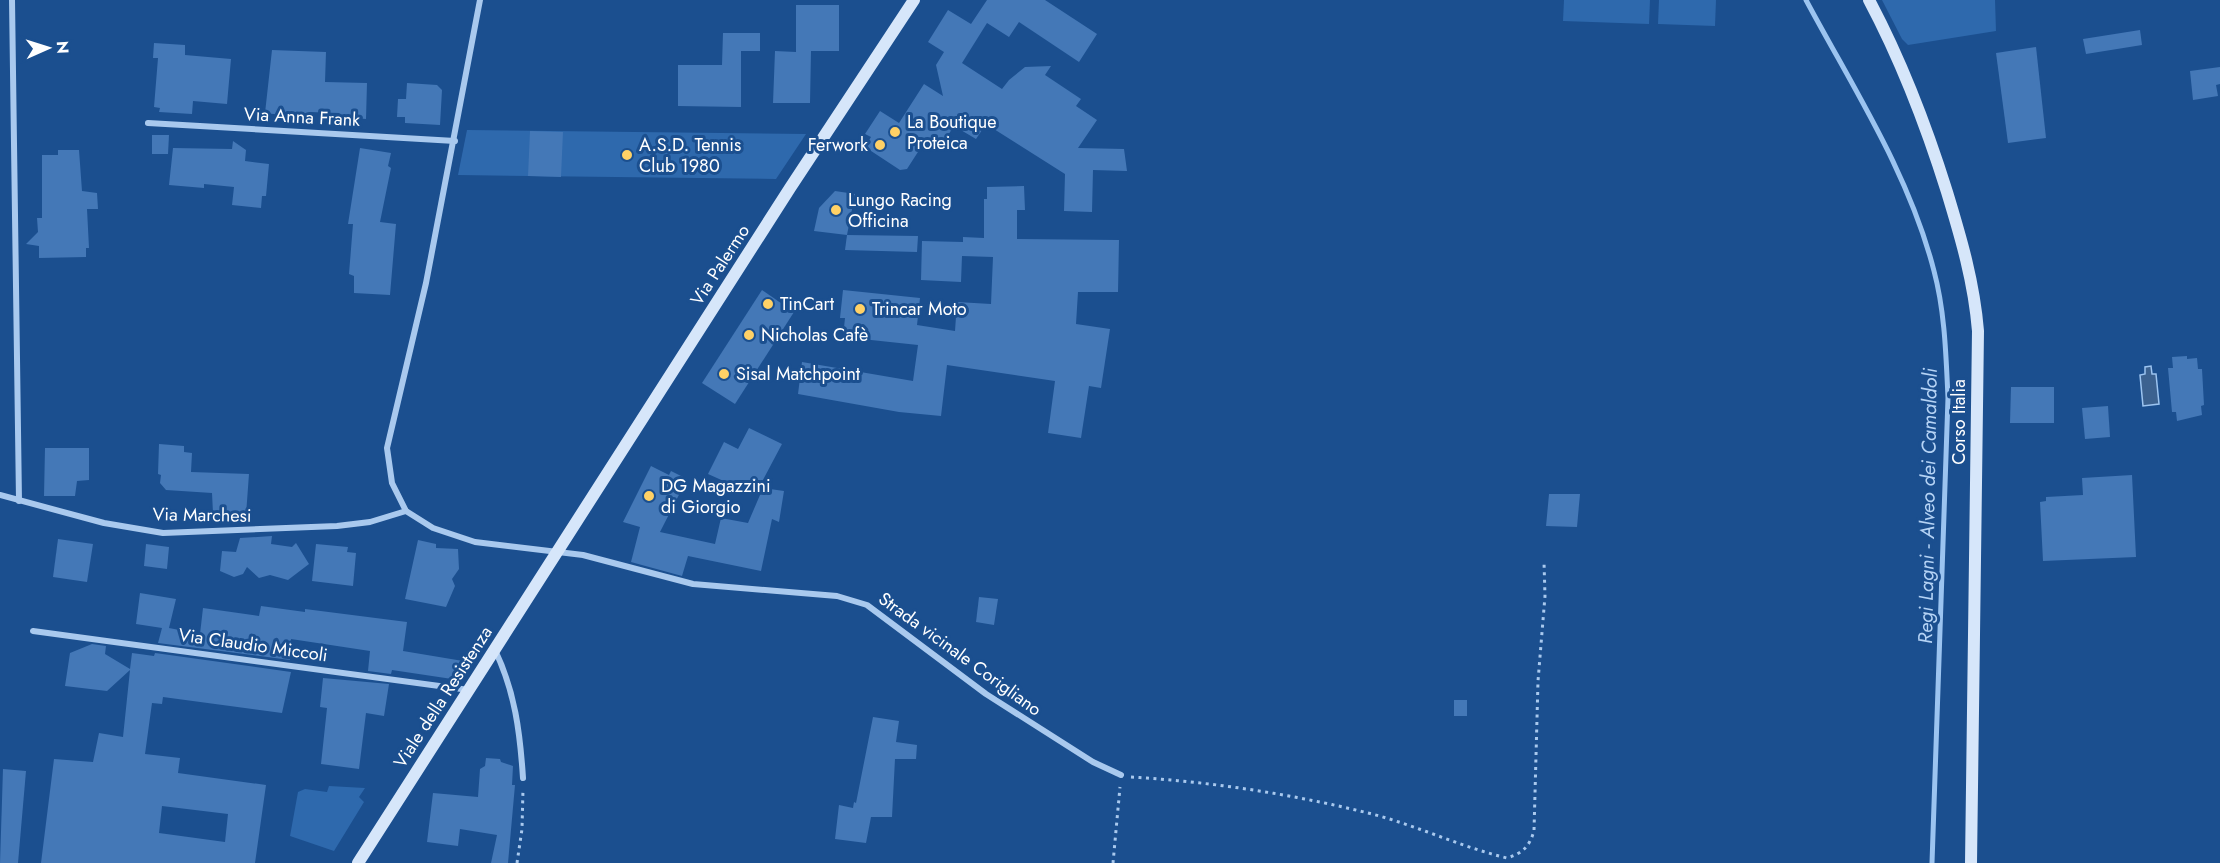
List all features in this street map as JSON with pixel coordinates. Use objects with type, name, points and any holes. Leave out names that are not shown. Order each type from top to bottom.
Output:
[{"type":"main road","name":"Via Palermo","points":[[558,551],[790,188],[914,0]]},
{"type":"main road","name":"Corso Italia","points":[[1869,0],[1899,57],[1926,126],[1974,289],[1978,343],[1971,863]]},
{"type":"main road","name":"Viale della Resistenza","points":[[358,863],[558,551]]},
{"type":"street","points":[[12,0],[20,501]]},
{"type":"street","points":[[406,511],[392,483],[387,448],[426,282],[480,0]]},
{"type":"street","name":"Via Anna Frank","points":[[148,123],[454,141]]},
{"type":"street","name":"Via Marchesi","points":[[0,495],[104,523],[163,532],[337,526],[370,522],[406,511]]},
{"type":"street","name":"Strada vicinale Corigliano","points":[[406,511],[451,536],[501,546],[558,551],[693,584],[837,596],[867,605],[986,694],[1093,762],[1121,776]]},
{"type":"street","name":"Via Claudio Miccoli","points":[[33,631],[469,690]]},
{"type":"street","points":[[495,649],[508,678],[519,721],[523,778]]},
{"type":"path","points":[[1113,863],[1121,776],[1210,784],[1279,794],[1372,814],[1440,834],[1507,858],[1520,854],[1529,845],[1535,823],[1544,562]]},
{"type":"path","points":[[517,863],[522,829],[523,778]]},
{"type":"shaded area","points":[[1564,0],[1650,0],[1649,24],[1563,21]]},
{"type":"shaded area","points":[[1659,0],[1716,0],[1715,26],[1658,24]]},
{"type":"shaded area","points":[[1882,0],[1995,0],[1996,31],[1908,45],[1902,39]]},
{"type":"shaded area","name":"A.S.D. Tennis Club 1980","points":[[467,130],[806,134],[776,179],[458,175]]},
{"type":"shaded area","points":[[2151,366],[2152,374],[2156,374],[2159,404],[2143,406],[2140,375],[2145,374],[2145,367]]},
{"type":"shaded area","points":[[329,786],[365,788],[359,797],[364,802],[334,851],[290,836],[298,792],[305,789],[327,792]]},
{"type":"building","points":[[987,0],[1045,0],[1097,34],[1079,62],[1019,22],[1009,37],[987,23],[962,63],[1002,89],[1025,67],[1051,66],[1045,75],[1081,99],[1076,106],[1097,120],[1078,148],[1124,149],[1127,171],[1093,170],[1092,212],[1064,211],[1065,174],[986,124],[976,139],[954,126],[939,149],[925,141],[907,169],[900,170],[865,147],[871,137],[865,134],[880,111],[899,123],[924,84],[943,96],[936,65],[944,52],[928,42],[948,10],[971,24]]},
{"type":"building","points":[[796,5],[839,5],[839,51],[811,51],[810,103],[773,103],[775,51],[796,52]]},
{"type":"building","points":[[2140,30],[2142,45],[2086,54],[2083,39]]},
{"type":"building","points":[[723,33],[760,33],[760,51],[741,51],[741,107],[678,106],[678,65],[722,65]]},
{"type":"building","points":[[154,43],[185,45],[185,55],[231,59],[227,104],[193,101],[192,114],[159,112],[160,108],[154,107],[158,58],[153,58]]},
{"type":"building","points":[[2036,47],[2046,138],[2008,143],[1996,53]]},
{"type":"building","points":[[272,50],[326,52],[325,82],[367,83],[366,119],[343,117],[339,113],[309,112],[308,118],[265,113]]},
{"type":"building","points":[[2220,67],[2220,84],[2216,85],[2218,96],[2193,100],[2190,71]]},
{"type":"building","points":[[407,83],[437,85],[442,90],[440,125],[405,123],[405,117],[397,117],[398,99],[406,99]]},
{"type":"building","points":[[530,131],[563,132],[561,177],[528,176]]},
{"type":"building","points":[[152,135],[169,135],[168,154],[152,154]]},
{"type":"building","points":[[233,141],[246,150],[245,161],[269,164],[266,196],[262,196],[261,208],[232,205],[234,187],[204,184],[204,188],[169,185],[173,148],[232,149]]},
{"type":"building","points":[[360,148],[391,153],[388,166],[391,168],[380,222],[396,224],[390,295],[354,293],[354,276],[349,274],[353,224],[348,224]]},
{"type":"building","points":[[58,150],[79,150],[82,191],[97,193],[98,209],[87,209],[89,248],[86,248],[86,257],[39,258],[39,246],[26,244],[38,232],[37,218],[42,218],[42,155],[58,155]]},
{"type":"building","points":[[1024,186],[1025,210],[1017,210],[1017,239],[1119,240],[1118,292],[1078,292],[1076,324],[1110,329],[1101,388],[1089,386],[1081,438],[1048,433],[1055,381],[947,365],[941,416],[899,412],[798,394],[802,362],[913,381],[918,345],[843,337],[845,318],[840,318],[843,290],[920,298],[917,325],[955,331],[957,302],[991,304],[993,257],[962,256],[961,282],[921,280],[922,241],[963,242],[963,237],[984,238],[984,199],[987,199],[987,187]]},
{"type":"building","points":[[835,191],[855,194],[847,235],[814,231],[819,208]]},
{"type":"building","points":[[847,235],[918,236],[917,252],[845,250]]},
{"type":"building","points":[[762,290],[794,312],[735,404],[702,383]]},
{"type":"building","points":[[2187,356],[2187,359],[2197,358],[2198,369],[2202,369],[2204,405],[2201,406],[2202,415],[2177,421],[2176,412],[2172,412],[2168,368],[2173,368],[2172,357]]},
{"type":"building","points":[[2011,387],[2054,387],[2054,423],[2010,423]]},
{"type":"building","points":[[2108,406],[2110,437],[2085,439],[2082,408]]},
{"type":"building","points":[[749,428],[782,444],[755,495],[708,474],[724,442],[738,449]]},
{"type":"building","points":[[159,444],[184,446],[184,452],[192,453],[191,472],[249,474],[246,515],[213,513],[212,493],[166,490],[160,483],[161,475],[158,474]]},
{"type":"building","points":[[45,448],[89,448],[89,480],[77,481],[75,496],[44,496]]},
{"type":"building","points":[[651,466],[669,475],[671,471],[687,479],[660,532],[715,544],[721,518],[748,523],[763,488],[784,491],[779,522],[772,519],[761,571],[688,556],[682,576],[631,562],[640,527],[623,522]]},
{"type":"building","points":[[2132,475],[2136,557],[2043,561],[2040,502],[2046,501],[2046,497],[2083,495],[2082,478]]},
{"type":"building","points":[[1549,494],[1580,494],[1577,527],[1546,526]]},
{"type":"building","points":[[272,536],[271,544],[292,547],[296,543],[309,564],[288,580],[270,575],[259,578],[247,567],[243,574],[234,577],[220,571],[222,551],[236,552],[240,538]]},
{"type":"building","points":[[58,539],[93,544],[87,582],[53,577]]},
{"type":"building","points":[[418,540],[436,544],[436,548],[458,549],[459,569],[452,579],[455,586],[446,607],[405,599]]},
{"type":"building","points":[[146,544],[169,547],[167,569],[144,566]]},
{"type":"building","points":[[316,544],[348,547],[347,552],[356,553],[353,586],[312,581]]},
{"type":"building","points":[[140,593],[176,599],[169,628],[200,634],[203,608],[259,616],[261,606],[305,612],[305,609],[407,622],[403,651],[463,661],[452,679],[392,670],[391,674],[368,671],[370,651],[291,639],[290,660],[158,643],[162,628],[136,624]]},
{"type":"building","points":[[979,597],[998,599],[994,625],[976,622]]},
{"type":"building","points":[[92,644],[106,646],[105,654],[130,669],[132,653],[154,656],[155,653],[291,672],[282,713],[163,697],[162,704],[152,703],[145,754],[180,758],[178,773],[266,785],[255,863],[41,863],[54,759],[93,762],[99,733],[123,737],[130,670],[107,691],[65,686],[70,653]],"holes":[[[162,806],[228,814],[225,842],[159,833]]]},
{"type":"building","points":[[323,678],[389,684],[384,716],[366,713],[359,769],[321,764],[327,708],[320,707]]},
{"type":"building","points":[[1454,700],[1467,700],[1467,716],[1454,716]]},
{"type":"building","points":[[873,717],[899,721],[896,742],[917,745],[916,759],[895,759],[892,817],[871,817],[866,843],[835,839],[839,805],[853,808],[854,802],[856,803]]},
{"type":"building","points":[[486,758],[500,759],[501,762],[513,766],[512,785],[515,785],[508,863],[491,863],[497,835],[460,829],[458,846],[427,842],[433,793],[478,797],[480,769],[485,766]]},
{"type":"building","points":[[3,769],[26,771],[18,863],[0,863]]},
{"type":"waterway","name":"Regi Lagni - Alveo dei Camaldoli","points":[[1806,0],[1895,165],[1923,235],[1941,302],[1948,398],[1932,863]]},
{"type":"place","name":"La Boutique Proteica","points":[[895,132]]},
{"type":"place","name":"Ferwork","points":[[880,145]]},
{"type":"place","name":"A.S.D. Tennis Club 1980","points":[[627,155]]},
{"type":"place","name":"Lungo Racing Officina","points":[[836,210]]},
{"type":"place","name":"TinCart","points":[[768,304]]},
{"type":"place","name":"Trincar Moto","points":[[860,309]]},
{"type":"place","name":"Nicholas Cafè","points":[[749,335]]},
{"type":"place","name":"Sisal Matchpoint","points":[[724,374]]},
{"type":"place","name":"DG Magazzini di Giorgio","points":[[649,496]]}]
